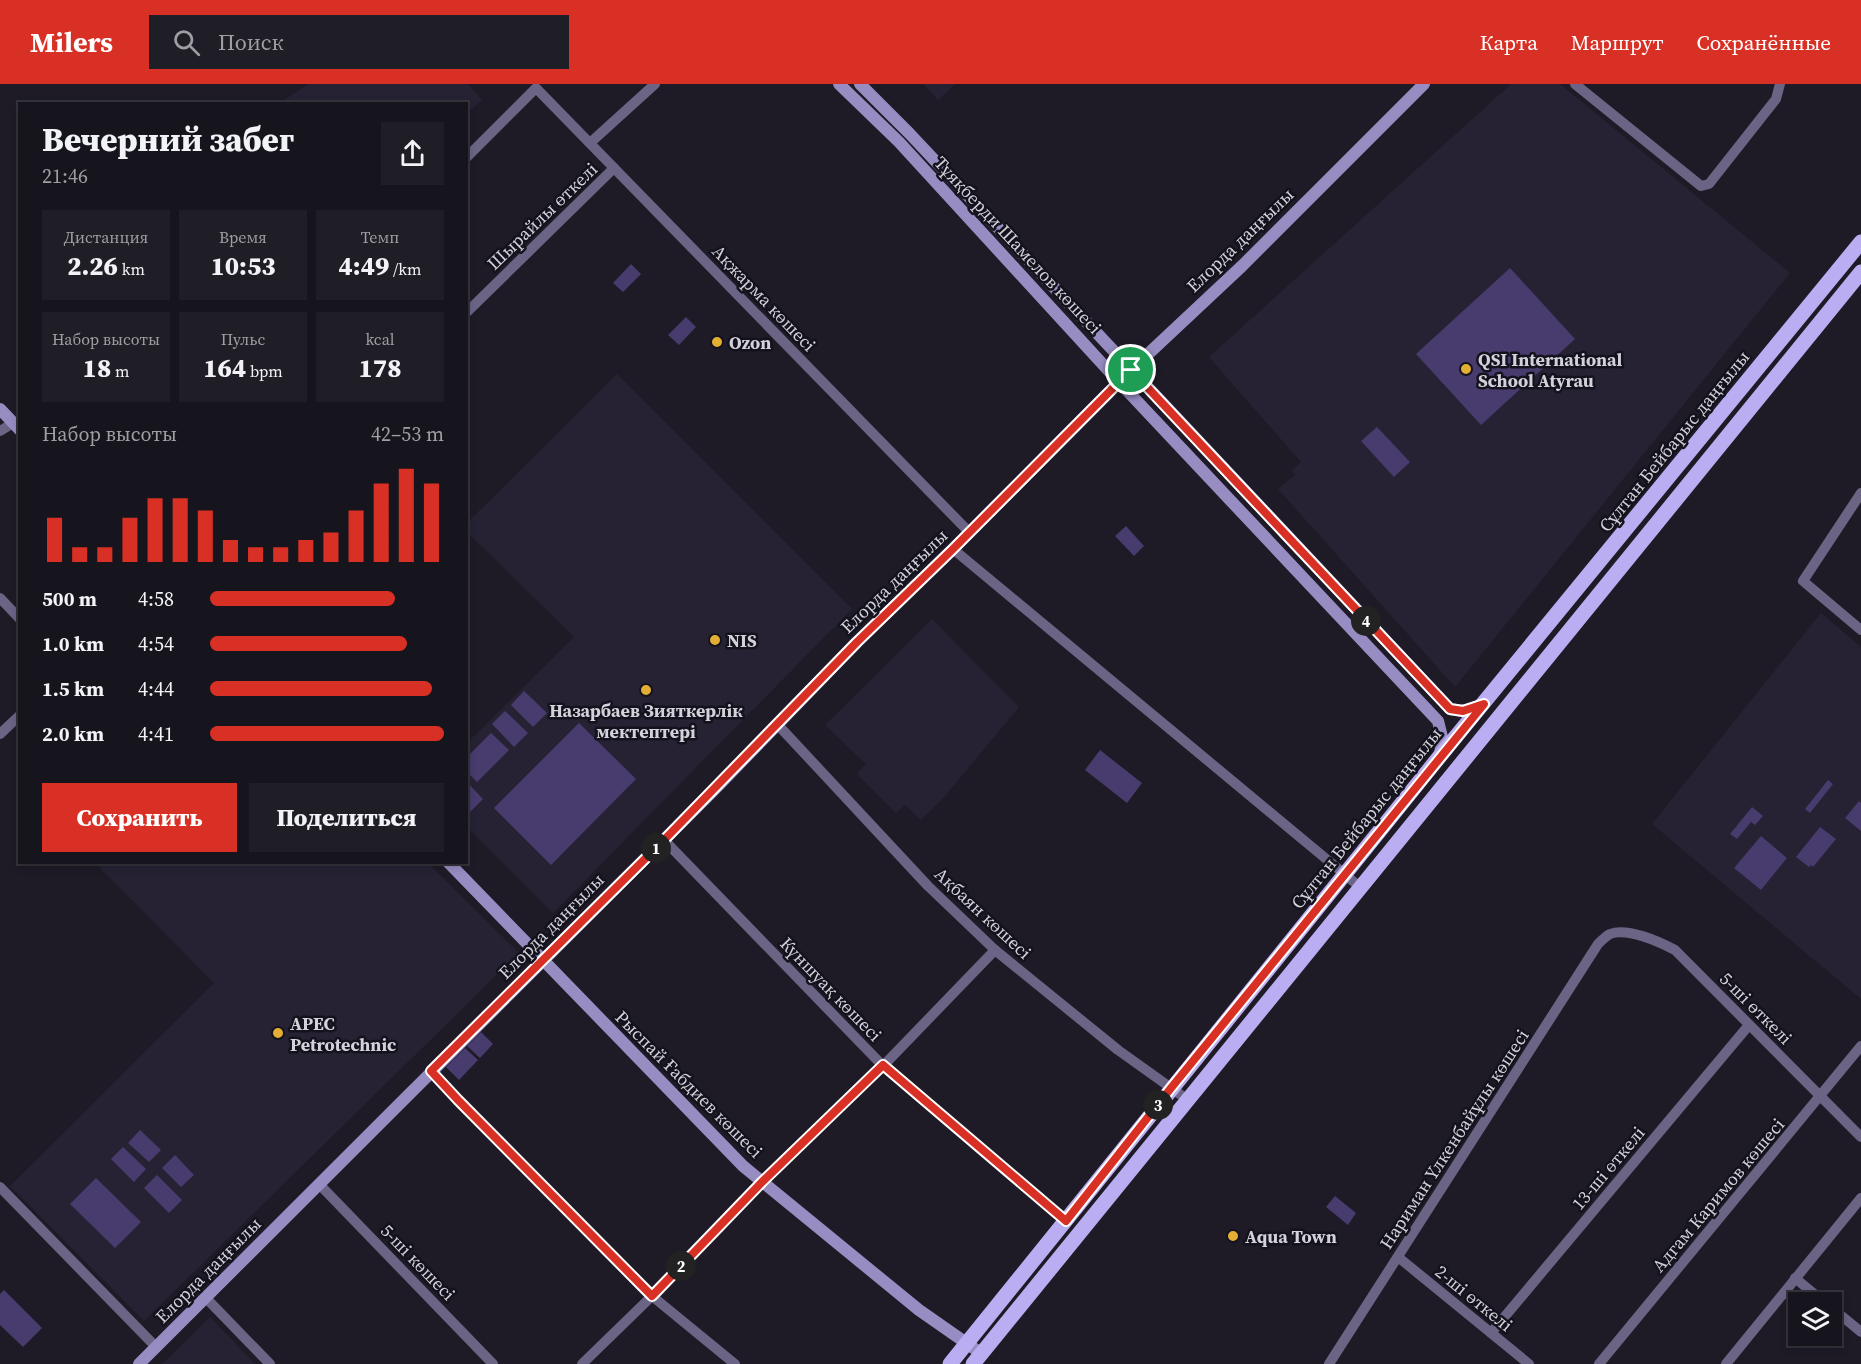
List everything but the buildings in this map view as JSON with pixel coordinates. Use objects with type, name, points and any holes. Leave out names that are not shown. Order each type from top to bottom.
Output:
[{"type":"main road","name":"Сұлтан Бейбарыс даңғылы","points":[[950,1364],[1440,756],[1861,242]]},
{"type":"main road","points":[[977,1359],[1861,272]]},
{"type":"street","points":[[590,142],[655,84]]},
{"type":"street","name":"Тұяқберди Шамелов көшесі","points":[[839,84],[899,142],[1119,382],[1438,721],[1442,736],[1440,756]]},
{"type":"street","name":"Тұяқберди Шамелов көшесі","points":[[861,84],[1450,709],[1463,711],[1484,704]]},
{"type":"street","name":"Елорда даңғылы","points":[[139,1364],[664,840],[857,642],[1131,370],[1242,266],[1424,84]]},
{"type":"street","points":[[1575,84],[1701,186],[1709,184],[1776,99],[1780,84]]},
{"type":"street","name":"Ақжарма көшесі","points":[[468,156],[536,88],[969,532]]},
{"type":"street","name":"Шырайлы өткелі","points":[[468,312],[614,168]]},
{"type":"street","points":[[0,409],[16,426],[0,431]]},
{"type":"street","points":[[1861,493],[1803,581],[1861,630]]},
{"type":"street","points":[[953,549],[1360,887]]},
{"type":"street","points":[[0,598],[18,617]]},
{"type":"street","points":[[0,734],[18,718]]},
{"type":"street","name":"Ақбаян көшесі","points":[[778,724],[928,886],[995,950],[1118,1050],[1188,1100]]},
{"type":"street","name":"Күншуақ көшесі","points":[[664,840],[883,1065],[1066,1221]]},
{"type":"street","name":"Рыспай Ғабдиев көшесі","points":[[450,864],[735,1158],[919,1310],[966,1343],[977,1359]]},
{"type":"street","name":"5-ші өткелі","points":[[1610,934],[1632,934],[1655,939],[1675,950],[1861,1137]]},
{"type":"street","name":"Нариман Үлкенбайұлы көшесі","points":[[1329,1364],[1598,944],[1610,934]]},
{"type":"street","points":[[582,1364],[652,1296],[762,1182],[883,1065],[995,950]]},
{"type":"street","name":"13-ші өткелі","points":[[1491,1333],[1749,1025]]},
{"type":"street","name":"Адгам Каримов көшесі","points":[[1599,1364],[1861,1046]]},
{"type":"street","points":[[431,1071],[652,1296],[735,1364]]},
{"type":"street","name":"5-ші көшесі","points":[[319,1184],[493,1364]]},
{"type":"street","points":[[0,1186],[156,1347]]},
{"type":"street","points":[[1726,1364],[1861,1198]]},
{"type":"street","name":"2-ші өткелі","points":[[1398,1257],[1529,1364]]},
{"type":"street","points":[[1795,1278],[1812,1292]]},
{"type":"street","points":[[206,1298],[270,1364]]},
{"type":"street","points":[[1842,1316],[1861,1332]]},
{"type":"shaded area","points":[[308,84],[468,84],[482,100],[468,112],[468,102],[281,102]]},
{"type":"shaded area","points":[[923,84],[955,84],[938,100]]},
{"type":"shaded area","name":"QSI International School Atyrau","points":[[1511,84],[1560,84],[1790,273],[1455,687],[1278,489],[1295,475],[1292,470],[1301,462],[1209,357]]},
{"type":"shaded area","points":[[631,264],[641,274],[623,292],[613,283]]},
{"type":"shaded area","points":[[1510,268],[1575,339],[1481,425],[1416,354]]},
{"type":"shaded area","points":[[686,317],[696,327],[679,345],[668,335]]},
{"type":"shaded area","name":"Назарбаев Зияткерлік мектептері","points":[[617,374],[852,609],[553,913],[468,828],[468,742],[574,637],[468,533],[468,522]]},
{"type":"shaded area","points":[[1377,427],[1410,462],[1394,477],[1361,441]]},
{"type":"shaded area","points":[[1126,526],[1144,546],[1134,556],[1115,536]]},
{"type":"shaded area","points":[[1821,613],[1861,647],[1861,999],[1652,824]]},
{"type":"shaded area","points":[[932,619],[1019,707],[945,796],[921,820],[905,805],[896,813],[857,774],[866,764],[825,725]]},
{"type":"shaded area","points":[[524,691],[547,713],[533,727],[511,705]]},
{"type":"shaded area","points":[[505,711],[528,733],[514,747],[492,724]]},
{"type":"shaded area","points":[[579,723],[636,779],[551,865],[494,808]]},
{"type":"shaded area","points":[[491,733],[509,750],[477,782],[468,773],[468,756]]},
{"type":"shaded area","points":[[1100,750],[1142,783],[1127,803],[1085,770]]},
{"type":"shaded area","points":[[1828,780],[1833,784],[1810,813],[1805,809]]},
{"type":"shaded area","points":[[468,783],[483,799],[468,814]]},
{"type":"shaded area","points":[[1859,801],[1861,803],[1861,831],[1845,818]]},
{"type":"shaded area","points":[[1752,807],[1763,816],[1755,825],[1751,822],[1737,839],[1730,834]]},
{"type":"shaded area","points":[[1820,827],[1836,839],[1813,867],[1811,865],[1809,867],[1796,857]]},
{"type":"shaded area","points":[[1761,836],[1787,858],[1761,890],[1734,868]]},
{"type":"shaded area","points":[[96,864],[429,864],[519,953],[144,1321],[10,1186],[214,983]]},
{"type":"shaded area","points":[[481,1032],[493,1044],[480,1058],[467,1046]]},
{"type":"shaded area","points":[[465,1048],[478,1060],[459,1080],[446,1067]]},
{"type":"shaded area","points":[[140,1130],[161,1150],[149,1162],[128,1143]]},
{"type":"shaded area","points":[[123,1147],[146,1169],[134,1182],[111,1159]]},
{"type":"shaded area","points":[[175,1155],[194,1175],[181,1187],[162,1168]]},
{"type":"shaded area","points":[[157,1175],[182,1200],[169,1213],[144,1188]]},
{"type":"shaded area","points":[[96,1178],[141,1222],[115,1248],[70,1204]]},
{"type":"shaded area","points":[[1335,1196],[1356,1213],[1348,1225],[1326,1207]]},
{"type":"shaded area","points":[[4,1290],[42,1328],[23,1347],[0,1325],[0,1294]]},
{"type":"shaded area","points":[[210,1317],[255,1364],[162,1364]]},
{"type":"place","name":"Ozon","points":[[717,342]]},
{"type":"place","name":"QSI International School Atyrau","points":[[1466,369]]},
{"type":"place","name":"NIS","points":[[715,640]]},
{"type":"place","name":"Назарбаев Зияткерлік мектептері","points":[[646,690]]},
{"type":"place","name":"APEC Petrotechnic","points":[[278,1033]]},
{"type":"place","name":"Aqua Town","points":[[1233,1236]]},
{"type":"route","points":[[1131,370],[1450,709],[1463,711],[1484,704],[1171,1088],[1066,1221],[883,1065],[762,1182],[652,1296],[431,1071],[1131,370]]}]
